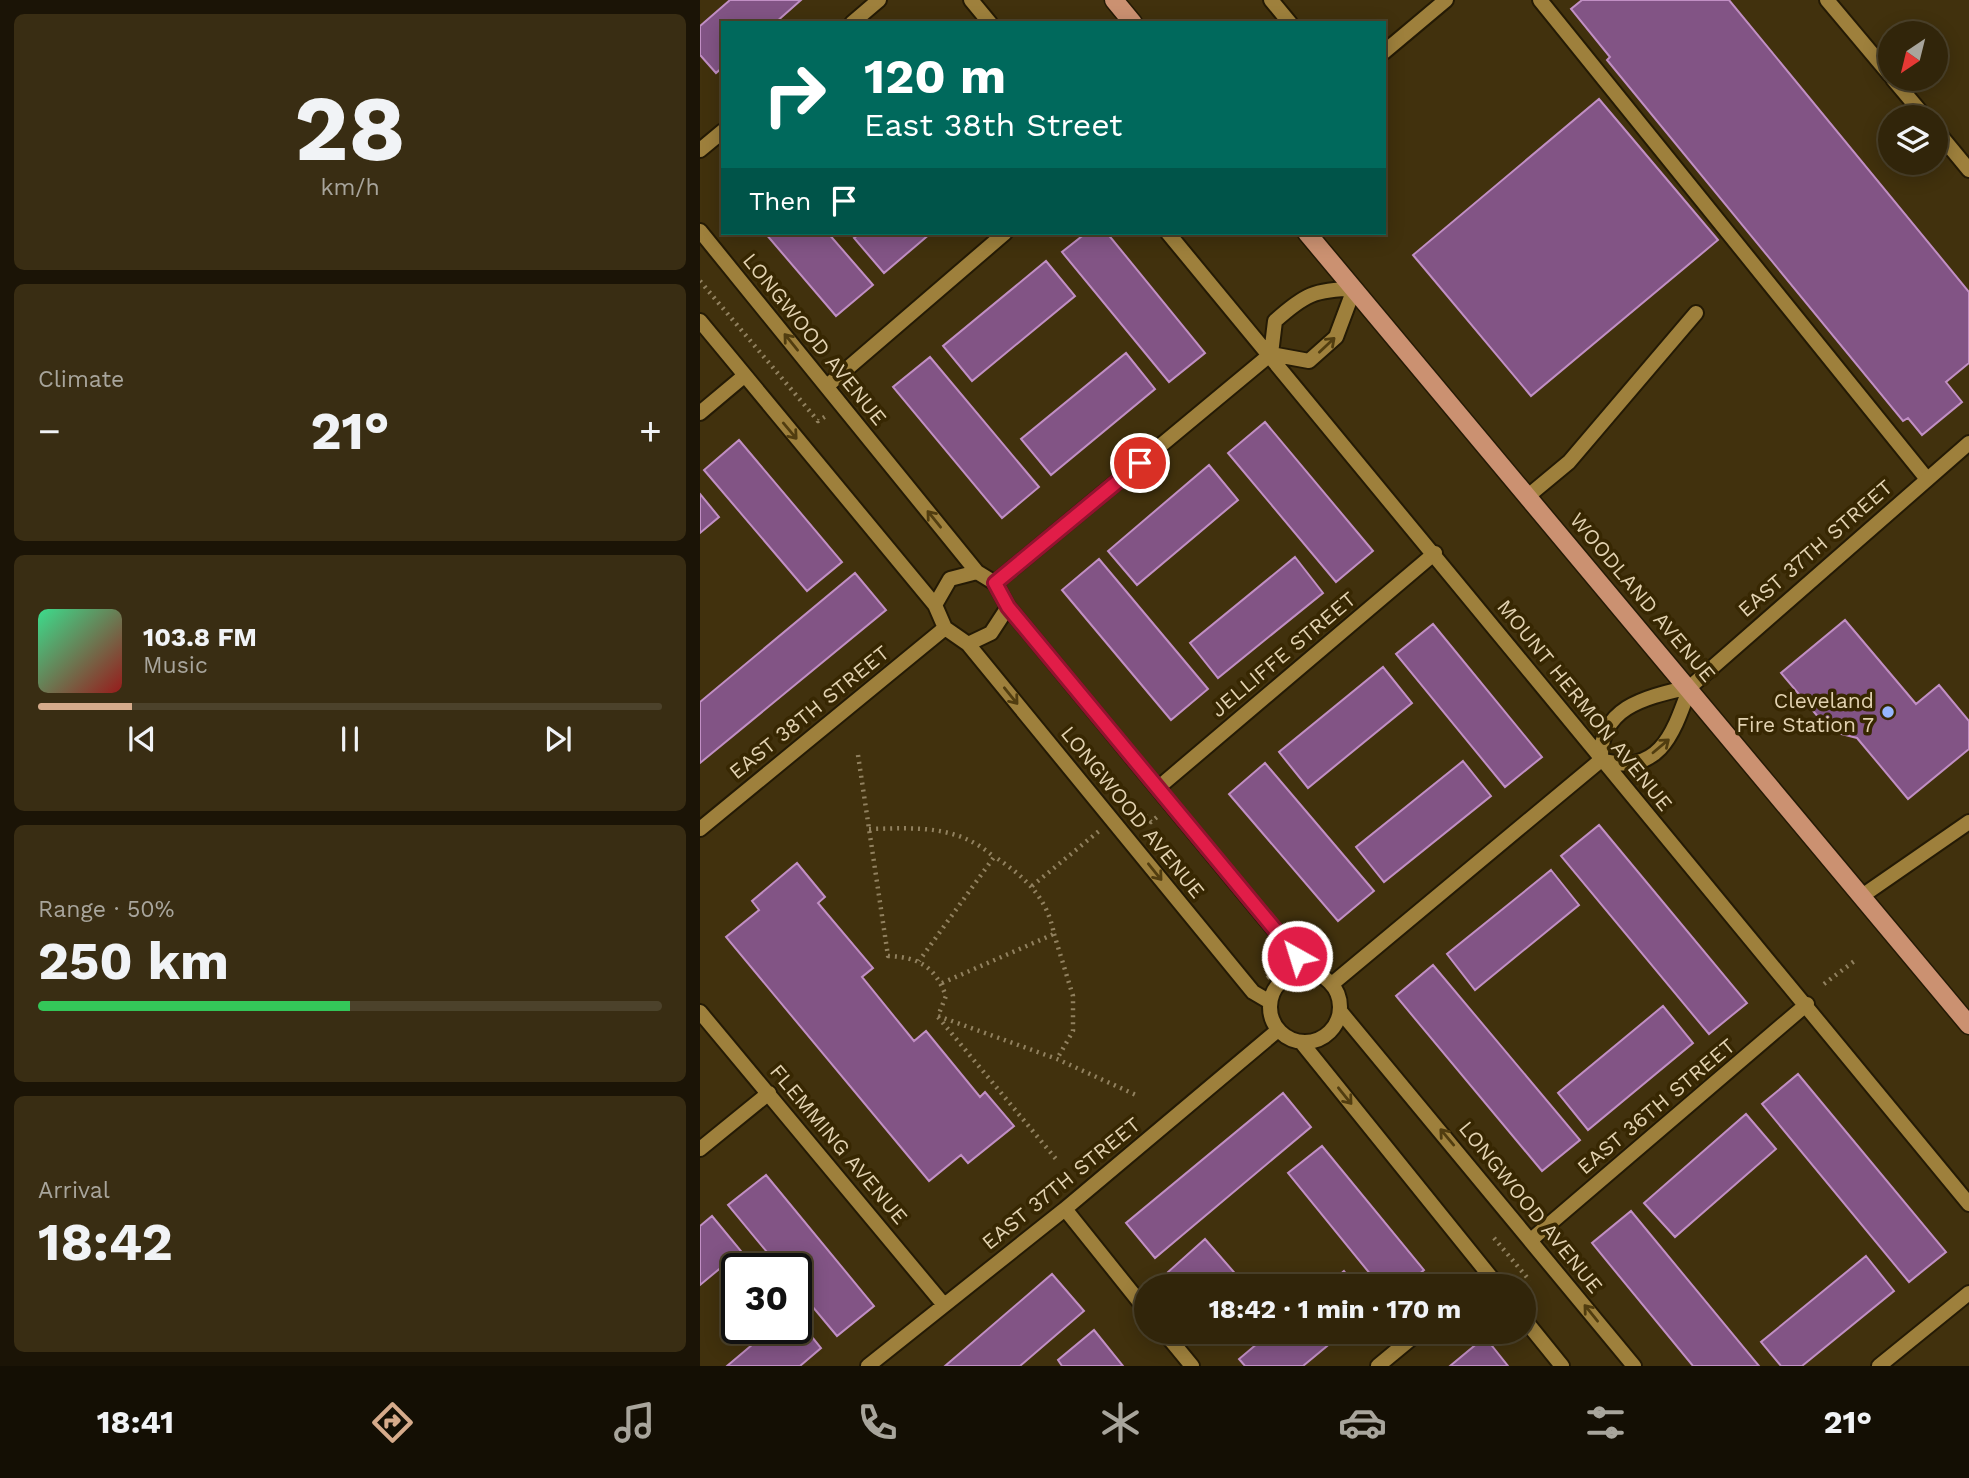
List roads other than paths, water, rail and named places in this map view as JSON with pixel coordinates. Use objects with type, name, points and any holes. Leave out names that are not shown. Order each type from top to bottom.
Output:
[{"type":"main road","points":[[1114,0],[1131,21]]},
{"type":"main road","name":"WOODLAND AVENUE","points":[[1309,235],[1966,1017]]},
{"type":"street","points":[[854,21],[879,0]]},
{"type":"street","points":[[971,0],[988,21]]},
{"type":"street","points":[[1271,0],[1288,21]]},
{"type":"street","points":[[1386,50],[1446,0]]},
{"type":"street","points":[[1540,0],[1927,479]]},
{"type":"street","points":[[1827,0],[1878,61]]},
{"type":"street","points":[[1903,91],[1915,105]]},
{"type":"street","points":[[700,150],[721,133]]},
{"type":"street","points":[[1948,145],[1969,170]]},
{"type":"street","name":"LONGWOOD AVENUE","points":[[700,231],[977,572]]},
{"type":"street","points":[[827,386],[1003,235]]},
{"type":"street","name":"MOUNT HERMON AVENUE","points":[[1170,235],[1434,553],[1601,760],[1807,1004],[1969,1204]]},
{"type":"street","points":[[995,583],[1271,355],[1275,321],[1303,296],[1329,289],[1354,289],[1336,337],[1309,361],[1271,355]]},
{"type":"street","points":[[1528,496],[1569,462],[1696,313]]},
{"type":"street","points":[[700,321],[934,605],[945,628],[968,644],[992,633],[1008,607],[995,583],[977,572],[950,579],[934,605]]},
{"type":"street","points":[[700,413],[744,376]]},
{"type":"street","name":"EAST 37TH STREET","points":[[1690,687],[1671,738],[1639,764],[1623,766],[1601,760],[1600,742],[1605,728],[1639,700],[1690,687],[1969,443]]},
{"type":"street","name":"JELLIFFE STREET","points":[[1159,787],[1434,553]]},
{"type":"street","name":"LONGWOOD AVENUE","points":[[1008,607],[1310,972]]},
{"type":"street","name":"EAST 38TH STREET","points":[[700,830],[945,628]]},
{"type":"street","name":"LONGWOOD AVENUE","points":[[968,644],[1253,992],[1270,1002]]},
{"type":"street","points":[[1332,984],[1601,760]]},
{"type":"street","points":[[1862,896],[1969,822]]},
{"type":"street","points":[[1302,1043],[1313,1042],[1332,1031],[1340,1011],[1337,992],[1332,984],[1310,972],[1289,976],[1280,982],[1270,1002],[1273,1022],[1278,1030],[1302,1043],[1488,1274]]},
{"type":"street","name":"EAST 36TH STREET","points":[[1532,1239],[1807,1004]]},
{"type":"street","name":"LONGWOOD AVENUE","points":[[1340,1011],[1532,1239],[1634,1366]]},
{"type":"street","name":"FLEMMING AVENUE","points":[[700,1012],[944,1304]]},
{"type":"street","name":"EAST 37TH STREET","points":[[868,1366],[1065,1209],[1278,1030]]},
{"type":"street","points":[[700,1149],[769,1093]]},
{"type":"street","points":[[1065,1209],[1134,1295]]},
{"type":"street","points":[[1879,1366],[1969,1293]]},
{"type":"street","points":[[1536,1334],[1562,1366]]},
{"type":"street","points":[[1174,1344],[1192,1366]]},
{"type":"street","points":[[1378,1366],[1405,1344]]},
{"type":"place","name":"Cleveland Fire Station 7","points":[[1888,712]]}]
